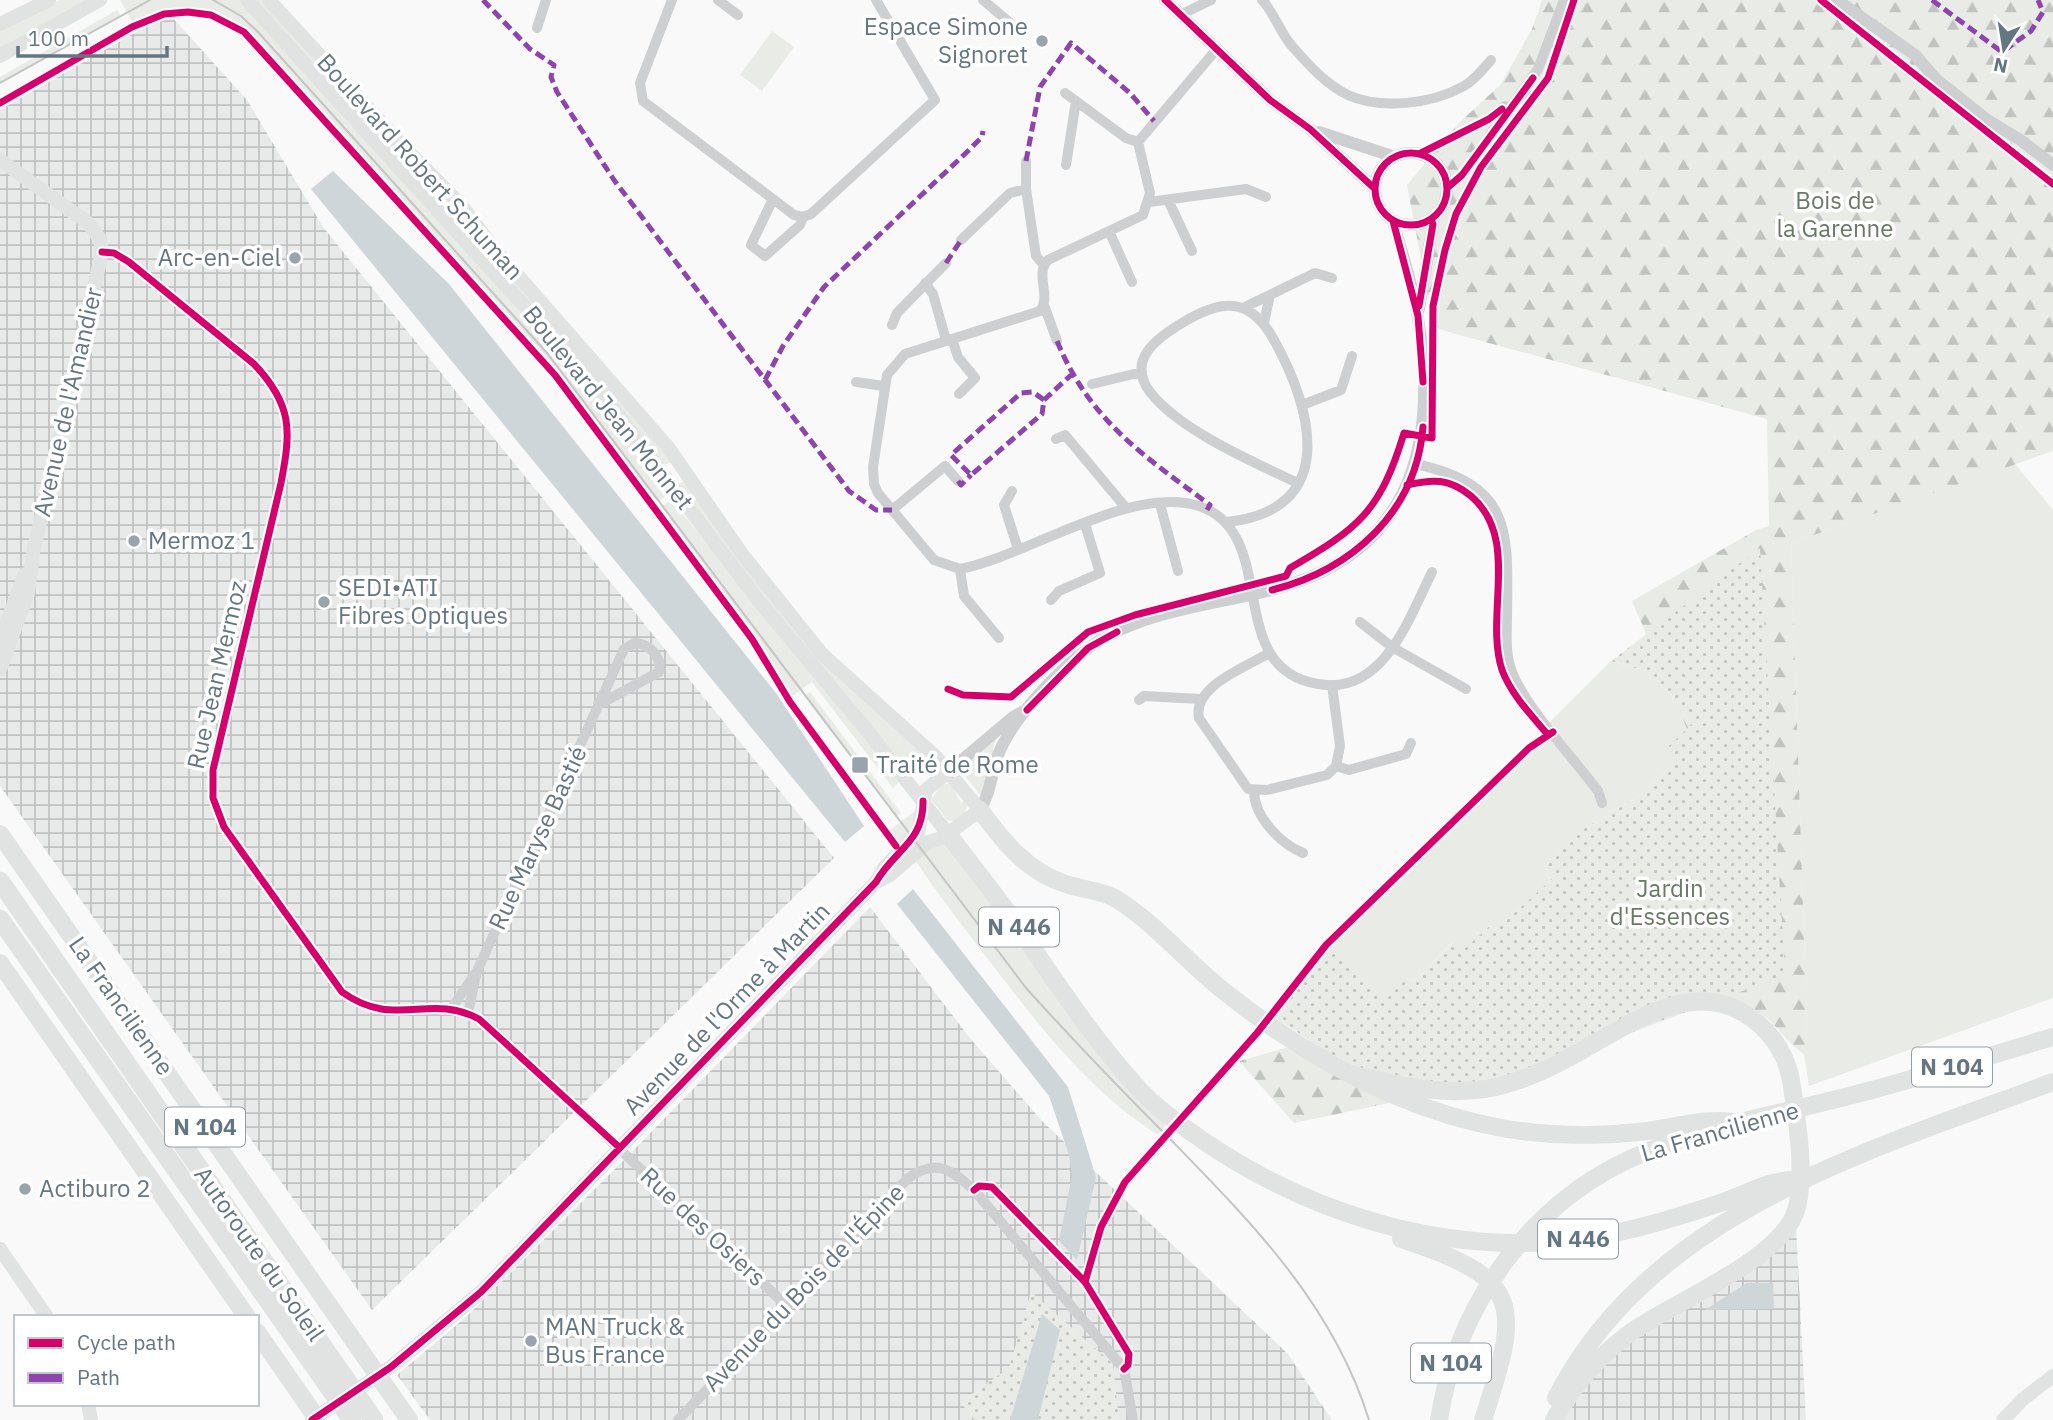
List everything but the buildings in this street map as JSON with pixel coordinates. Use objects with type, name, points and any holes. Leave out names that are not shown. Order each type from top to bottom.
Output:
[{"type":"highway","name":"N 446","points":[[980,810],[1006,845],[1033,867],[1064,884],[1118,900],[1273,1028],[1400,1100],[1470,1121],[1549,1134],[1640,1132],[1724,1120],[1738,1123]]},
{"type":"highway","name":"La Francilienne","points":[[0,834],[409,1420]]},
{"type":"highway","name":"N 446","points":[[948,834],[1021,930],[1085,1024],[1139,1090],[1187,1130],[1253,1173],[1295,1194],[1368,1220],[1453,1239],[1495,1243],[1553,1242],[1598,1236],[1662,1221],[1726,1201],[1782,1178],[1793,1182]]},
{"type":"highway","name":"Autoroute du Soleil","points":[[0,881],[374,1420]]},
{"type":"highway","name":"Autoroute du Soleil","points":[[0,919],[352,1420]]},
{"type":"highway","name":"N 104","points":[[0,962],[246,1315]]},
{"type":"highway","points":[[1350,1074],[1419,1090],[1495,1087],[1569,1058],[1656,1010],[1688,1002],[1721,1004],[1737,1009],[1762,1026],[1775,1041],[1788,1065],[1797,1134],[1797,1206],[1786,1230],[1764,1253],[1665,1310],[1618,1342],[1589,1371],[1554,1420]]},
{"type":"highway","name":"La Francilienne","points":[[1439,1420],[1451,1364],[1473,1310],[1520,1241],[1553,1209],[1601,1175],[1645,1152],[1738,1123],[1850,1096],[2053,1037]]},
{"type":"highway","name":"N 104","points":[[1545,1420],[1563,1385],[1598,1336],[1641,1289],[1708,1232],[1793,1182],[2053,1082]]},
{"type":"highway","points":[[1368,1220],[1381,1232],[1465,1262],[1483,1273],[1500,1296],[1507,1315],[1507,1342],[1483,1420]]},
{"type":"highway","points":[[259,1335],[318,1420]]},
{"type":"main road","points":[[3,21],[48,0]]},
{"type":"main road","points":[[0,56],[100,0]]},
{"type":"main road","name":"Boulevard Jean Monnet","points":[[247,0],[593,382],[759,601],[948,834]]},
{"type":"main road","name":"Boulevard Robert Schuman","points":[[269,0],[461,205],[492,246],[634,407],[681,465],[742,554],[822,654],[949,771],[980,810]]},
{"type":"main road","points":[[0,149],[6,164],[88,223],[100,239],[102,252]]},
{"type":"main road","name":"Avenue de l'Amandier","points":[[0,669],[28,593],[33,553],[102,252]]},
{"type":"main road","name":"Avenue de l'Amandier","points":[[1,638],[33,553]]},
{"type":"main road","points":[[923,802],[926,790],[949,771]]},
{"type":"main road","name":"Avenue de l'Orme à Martin","points":[[312,1420],[391,1367],[481,1292],[876,882],[884,868],[918,833],[923,802]]},
{"type":"main road","name":"Avenue de l'Orme à Martin","points":[[876,882],[890,875],[928,842],[948,834],[980,810]]},
{"type":"main road","points":[[0,1249],[46,1315]]},
{"type":"main road","points":[[2003,1420],[2023,1399],[2053,1376]]},
{"type":"street","points":[[537,28],[546,0]]},
{"type":"street","points":[[673,0],[639,83],[643,101],[773,199],[803,217]]},
{"type":"street","points":[[718,0],[738,15]]},
{"type":"street","points":[[773,199],[751,245],[765,256],[800,225],[803,217],[820,206],[935,100],[876,0]]},
{"type":"street","points":[[984,0],[1015,27]]},
{"type":"street","points":[[1165,0],[1270,100],[1310,129],[1375,189]]},
{"type":"street","points":[[1180,15],[1211,0]]},
{"type":"street","points":[[1262,0],[1280,32],[1308,64],[1336,88],[1360,99],[1398,103],[1441,95],[1463,87],[1491,60]]},
{"type":"street","points":[[1447,188],[1462,175],[1543,61],[1564,0]]},
{"type":"street","points":[[1837,0],[1914,55],[1937,79],[1986,119],[2022,141],[2053,165]]},
{"type":"street","points":[[1138,142],[1216,50]]},
{"type":"street","points":[[1310,129],[1395,157],[1419,154],[1489,119],[1525,88]]},
{"type":"street","points":[[1065,93],[1126,138],[1138,142]]},
{"type":"street","points":[[1066,165],[1065,154],[1076,102]]},
{"type":"street","points":[[1043,264],[1143,215],[1149,202],[1147,178],[1138,142]]},
{"type":"street","points":[[1395,157],[1380,170],[1375,189],[1380,208],[1393,221],[1412,226],[1430,220],[1443,206],[1447,188],[1439,167],[1419,154]]},
{"type":"street","points":[[1026,161],[1026,189],[1036,257],[1043,264],[1044,305],[1057,341]]},
{"type":"street","points":[[961,240],[1010,192],[1026,189]]},
{"type":"street","points":[[1149,202],[1246,189],[1266,197]]},
{"type":"street","points":[[1168,200],[1192,251]]},
{"type":"street","points":[[1418,316],[1432,235],[1430,220]]},
{"type":"street","points":[[980,810],[986,800],[998,756],[1027,710],[1072,663],[1115,632],[1158,618],[1306,580],[1353,555],[1393,511],[1416,464],[1424,411],[1418,316],[1393,221]]},
{"type":"street","points":[[1110,231],[1132,282]]},
{"type":"street","name":"Rue Jean Mermoz","points":[[102,252],[114,253],[129,262],[254,364],[271,381],[283,401],[287,419],[289,435],[281,483],[213,770],[213,798],[224,827],[342,992],[380,1011],[451,1009],[467,1013],[500,1036],[620,1148]]},
{"type":"street","points":[[892,326],[897,313],[946,263]]},
{"type":"street","points":[[1243,308],[1315,273],[1332,278]]},
{"type":"street","points":[[925,283],[933,294],[949,340],[958,357],[975,378],[959,394]]},
{"type":"street","points":[[1264,323],[1270,295]]},
{"type":"street","points":[[1044,305],[1032,314],[905,354],[892,366],[884,386],[873,475],[878,493],[934,560],[960,569],[1126,508],[1160,504],[1198,506],[1227,522],[1239,539],[1259,629],[1269,653],[1297,677],[1332,685],[1369,674],[1392,647],[1432,572]]},
{"type":"street","points":[[1227,522],[1253,519],[1280,507],[1298,483],[1310,453],[1302,405],[1282,354],[1264,323],[1243,308],[1229,305],[1207,309],[1159,336],[1145,350],[1142,372],[1149,391],[1186,423],[1248,461],[1298,483]]},
{"type":"street","points":[[1302,405],[1341,390],[1352,356]]},
{"type":"street","points":[[1092,384],[1142,372]]},
{"type":"street","points":[[856,382],[884,386]]},
{"type":"street","points":[[1056,439],[1065,435],[1126,508]]},
{"type":"street","points":[[1416,464],[1452,473],[1470,482],[1484,494],[1502,522],[1508,557],[1507,654],[1514,677],[1598,791],[1602,803]]},
{"type":"street","points":[[892,510],[945,466],[958,481]]},
{"type":"street","points":[[1012,491],[1004,505],[1018,549]]},
{"type":"street","points":[[1160,504],[1178,571]]},
{"type":"street","points":[[1239,539],[1253,519]]},
{"type":"street","points":[[1051,600],[1059,591],[1100,573],[1085,524]]},
{"type":"street","points":[[960,569],[964,596],[999,638]]},
{"type":"street","points":[[1360,622],[1392,647],[1466,689]]},
{"type":"street","name":"Rue Maryse Bastié","points":[[451,1009],[477,971],[598,705],[625,649],[635,643],[649,646],[659,661],[659,672],[598,705]]},
{"type":"street","points":[[1269,653],[1209,690],[1200,699],[1199,718],[1242,784],[1254,791],[1326,775],[1336,766],[1340,746],[1332,685]]},
{"type":"street","points":[[1139,700],[1144,696],[1200,699]]},
{"type":"street","points":[[949,771],[1013,717],[1027,710]]},
{"type":"street","points":[[1085,1282],[1101,1227],[1125,1182],[1257,1033],[1326,944],[1529,748],[1553,732]]},
{"type":"street","points":[[1336,766],[1349,770],[1406,754],[1411,743]]},
{"type":"street","points":[[1254,791],[1256,805],[1285,845],[1303,853]]},
{"type":"street","name":"Rue Maryse Bastié","points":[[467,1013],[477,971]]},
{"type":"street","name":"Rue des Osiers","points":[[620,1148],[787,1306]]},
{"type":"street","name":"Avenue du Bois de l'Épine","points":[[678,1420],[917,1172],[928,1168],[951,1170],[974,1190],[1124,1369]]},
{"type":"street","points":[[974,1190],[979,1186],[992,1187],[1085,1282],[1129,1353],[1128,1365],[1124,1369],[1133,1420]]},
{"type":"shaded area","points":[[172,17],[247,100],[323,227],[834,858],[372,1310],[0,786],[0,110],[136,32]]},
{"type":"shaded area","points":[[333,171],[449,284],[776,693],[864,826],[845,842],[311,189]]},
{"type":"shaded area","points":[[913,889],[1068,1087],[1096,1177],[1077,1260],[1059,1241],[1072,1175],[1069,1155],[1049,1096],[897,904]]},
{"type":"shaded area","points":[[870,907],[969,1037],[1042,1121],[1288,1354],[1332,1420],[430,1420],[397,1375],[466,1317],[628,1156]]},
{"type":"shaded area","points":[[1796,1226],[1806,1420],[1563,1420],[1594,1375],[1625,1345]]},
{"type":"shaded area","points":[[1747,1283],[1773,1283],[1774,1309],[1705,1310]]},
{"type":"shaded area","points":[[1042,1314],[1060,1330],[1038,1420],[1010,1420]]},
{"type":"green space","points":[[60,0],[90,0],[0,50],[0,30]]},
{"type":"green space","points":[[120,0],[240,0],[559,350],[666,486],[663,489],[667,495],[658,502],[654,498],[651,500],[531,342],[255,37],[227,19],[196,10],[165,12],[133,23]]},
{"type":"green space","points":[[255,0],[262,0],[441,194],[437,197]]},
{"type":"green space","name":"Bois de la Garenne","points":[[1542,0],[2053,0],[2053,451],[1791,543],[1807,1024],[1804,1054],[1760,1013],[1721,996],[1490,1082],[1294,1123],[1239,1061],[1554,972],[1695,747],[1632,601],[1756,530],[1769,526],[1767,419],[1434,328],[1407,185],[1459,123],[1501,84],[1532,29]]},
{"type":"green space","points":[[117,10],[121,16],[0,84],[0,77]]},
{"type":"green space","points":[[772,31],[794,47],[762,91],[740,75]]},
{"type":"green space","points":[[448,202],[452,203],[671,460],[670,463],[663,465],[444,208]]},
{"type":"green space","points":[[2015,464],[2053,510],[2053,998],[1809,1086],[1804,1054],[1807,1024],[1791,543]]},
{"type":"green space","points":[[685,480],[739,558],[928,757],[911,773],[789,631],[678,485]]},
{"type":"green space","points":[[671,500],[829,691],[899,782],[893,788],[812,682],[791,697],[758,640],[668,522],[671,519],[661,507]]},
{"type":"green space","name":"Jardin d'Essences","points":[[1760,548],[1785,975],[1492,1085],[1393,1081],[1337,1058],[1271,1015],[1326,945],[1383,1002],[1409,977],[1415,981],[1453,943],[1462,951],[1490,926],[1496,930],[1554,877],[1544,866],[1584,829],[1636,798],[1680,760],[1669,746],[1695,721],[1649,672],[1611,661]]},
{"type":"green space","points":[[1611,661],[1649,672],[1695,722],[1681,759],[1636,798],[1584,829],[1544,866],[1554,877],[1496,930],[1490,926],[1462,952],[1452,943],[1415,981],[1409,977],[1383,1003],[1326,945]]},
{"type":"green space","points":[[810,692],[901,813],[896,817],[804,696]]},
{"type":"green space","points":[[996,738],[982,797],[960,770]]},
{"type":"green space","points":[[943,784],[951,784],[961,803],[964,801],[967,805],[965,813],[954,821],[947,820],[931,799]]},
{"type":"green space","points":[[919,808],[917,824],[901,844],[890,830]]},
{"type":"green space","points":[[933,845],[948,846],[1168,1122],[1158,1135],[1110,1099],[1067,1056],[943,899],[915,860]]},
{"type":"green space","points":[[1031,1292],[1113,1364],[1119,1420],[975,1420],[960,1402],[1009,1368]]},
{"type":"tram line","points":[[0,83],[150,0]]},
{"type":"tram line","points":[[213,0],[241,16],[258,32],[547,353],[1026,988],[1232,1204],[1288,1269],[1335,1340],[1354,1379],[1369,1420]]},
{"type":"marked path","points":[[483,0],[530,49],[554,65],[551,77],[557,92],[614,180],[849,491],[876,510],[892,510]]},
{"type":"marked path","points":[[1932,0],[2002,52],[2031,31],[2043,12],[2038,0]]},
{"type":"marked path","points":[[1026,161],[1040,87],[1071,43],[1130,93],[1154,121]]},
{"type":"marked path","points":[[765,380],[783,346],[824,287],[968,151],[982,137],[983,131]]},
{"type":"marked path","points":[[946,263],[961,240]]},
{"type":"marked path","points":[[1057,341],[1070,369],[1102,415],[1162,470],[1210,505],[1207,510]]},
{"type":"marked path","points":[[1044,400],[1033,392],[1021,393],[951,455],[971,475],[1042,414],[1044,400],[1071,375]]},
{"type":"marked path","points":[[958,481],[961,485],[971,475]]},
{"type":"cycle path","points":[[1165,0],[1270,100],[1310,129],[1375,189]]},
{"type":"cycle path","points":[[948,689],[963,695],[1011,697],[1088,632],[1135,615],[1286,576],[1290,568],[1334,541],[1364,515],[1386,482],[1404,433],[1432,438],[1433,306],[1456,214],[1481,167],[1548,78],[1574,0]]},
{"type":"cycle path","points":[[1821,0],[2053,184]]},
{"type":"cycle path","points":[[0,103],[132,27],[164,14],[188,12],[211,15],[244,32],[555,375],[752,639],[790,702],[896,846]]},
{"type":"cycle path","points":[[1447,188],[1462,175],[1533,78]]},
{"type":"cycle path","points":[[1419,154],[1489,119],[1502,109]]},
{"type":"cycle path","points":[[1411,153],[1431,159],[1441,169],[1447,189],[1441,209],[1431,219],[1411,225],[1391,219],[1381,209],[1375,189],[1381,169],[1391,159],[1411,153]]},
{"type":"cycle path","points":[[1419,306],[1433,224],[1431,220]]},
{"type":"cycle path","points":[[1393,221],[1418,316],[1423,382]]},
{"type":"cycle path","points":[[102,252],[114,253],[129,262],[254,364],[276,393],[286,419],[286,448],[281,483],[213,770],[213,798],[224,827],[342,992],[361,1003],[379,1008],[444,1009],[479,1019],[620,1148]]},
{"type":"cycle path","points":[[1272,590],[1301,581],[1328,568],[1353,552],[1374,533],[1393,511],[1408,486],[1418,458],[1423,427]]},
{"type":"cycle path","points":[[1407,485],[1433,481],[1448,483],[1471,496],[1486,514],[1494,533],[1498,555],[1497,625],[1502,670],[1516,696],[1548,735]]},
{"type":"cycle path","points":[[1027,710],[1088,648],[1117,632]]},
{"type":"cycle path","points":[[1085,1282],[1101,1227],[1125,1182],[1257,1033],[1326,945],[1529,748],[1553,732]]},
{"type":"cycle path","points":[[312,1420],[391,1367],[481,1292],[876,882],[919,826],[923,801]]},
{"type":"cycle path","points":[[974,1190],[979,1186],[992,1187],[1085,1282],[1129,1354],[1128,1365],[1124,1369]]},
{"type":"place","name":"Espace Simone Signoret","points":[[1042,41]]},
{"type":"place","name":"Arc-en-Ciel","points":[[295,258]]},
{"type":"place","name":"Mermoz 1","points":[[134,541]]},
{"type":"place","name":"SEDI•ATI Fibres Optiques","points":[[324,602]]},
{"type":"place","name":"Traité de Rome","points":[[860,765]]},
{"type":"place","name":"Actiburo 2","points":[[25,1189]]},
{"type":"place","name":"MAN Truck & Bus France","points":[[531,1341]]}]
